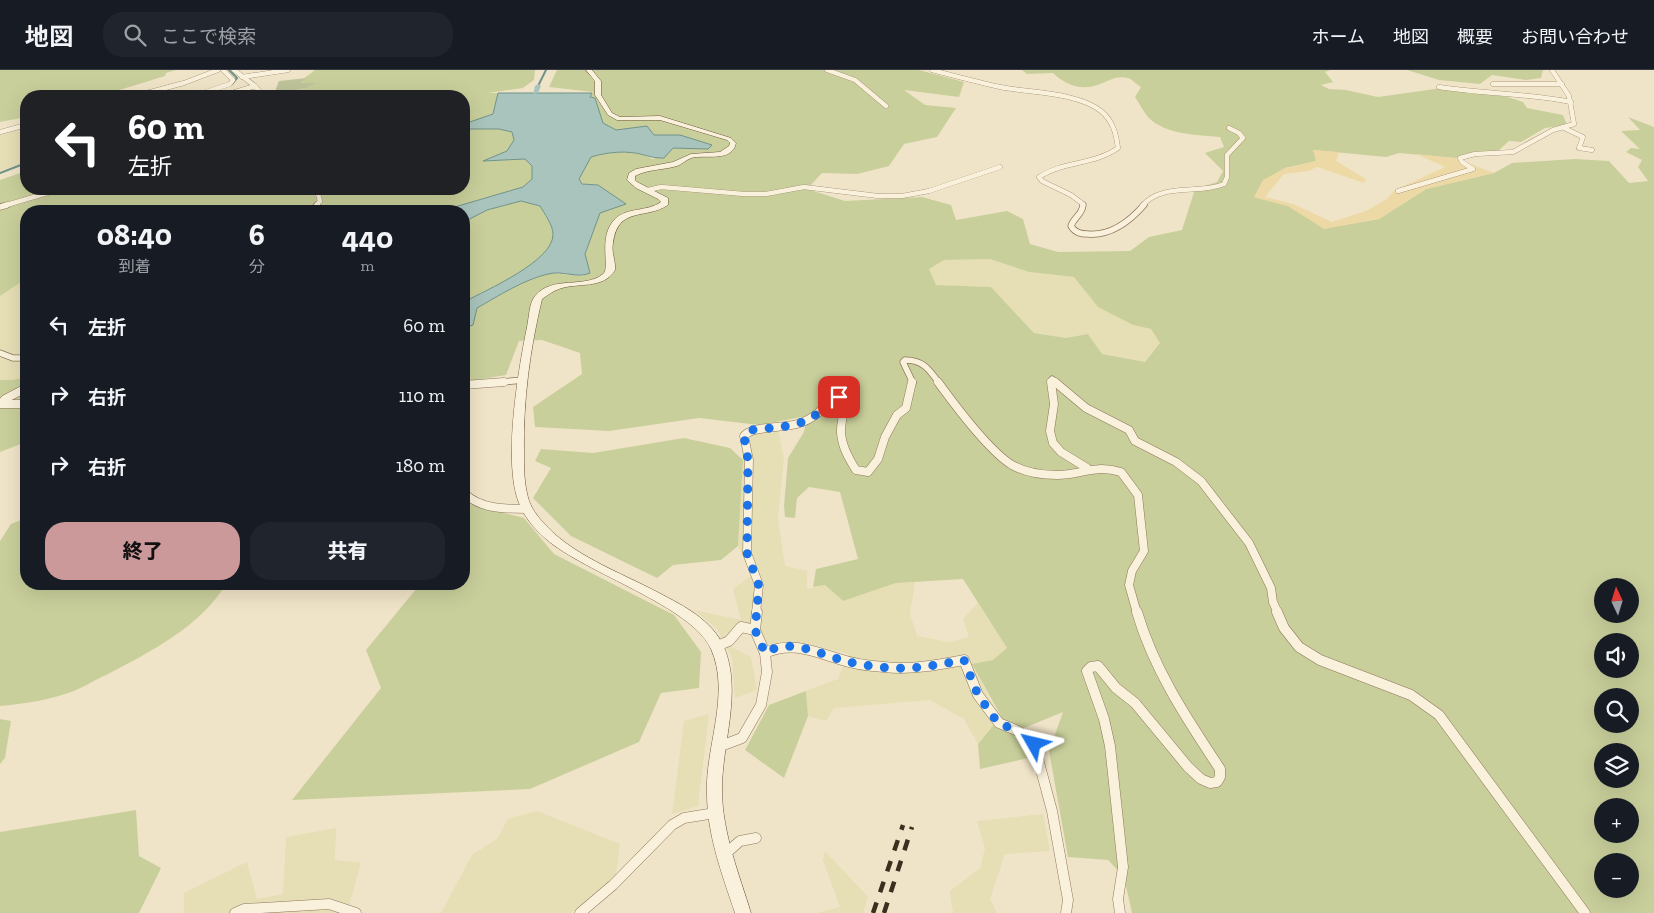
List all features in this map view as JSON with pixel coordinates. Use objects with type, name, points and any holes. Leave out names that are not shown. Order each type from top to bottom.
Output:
[{"type":"street","points":[[164,90],[218,70]]},
{"type":"street","points":[[212,90],[230,84],[233,80],[223,70]]},
{"type":"street","points":[[234,70],[258,90]]},
{"type":"street","points":[[242,77],[288,70]]},
{"type":"street","points":[[589,70],[599,79],[601,85],[598,95],[610,114],[619,119],[651,118],[669,120],[729,139],[733,143],[732,147],[722,154],[691,156],[675,164],[639,171],[632,175],[631,180],[634,184],[661,196],[665,200],[665,204],[661,207],[631,213],[622,217],[614,226],[608,253],[611,266],[610,271],[605,276],[596,280],[555,286],[538,298],[527,349],[518,463],[519,484],[526,509],[564,547],[681,610],[704,628],[717,646],[723,663],[724,694],[714,776],[715,813],[724,855],[744,913]]},
{"type":"street","points":[[827,70],[854,80],[886,106]]},
{"type":"street","points":[[932,70],[1001,87],[1077,100],[1094,106],[1104,115],[1116,132],[1118,148],[1113,152],[1081,164],[1050,171],[1039,177],[1042,181],[1078,199],[1083,204],[1082,212],[1073,221],[1071,226],[1075,231],[1090,235],[1104,234],[1120,227],[1148,199],[1160,193],[1207,190],[1224,184],[1228,176],[1225,162],[1227,154],[1242,141],[1240,134],[1229,128]]},
{"type":"street","points":[[1398,190],[1473,169],[1462,162],[1460,158],[1475,154],[1512,152],[1553,130],[1574,124],[1571,102],[1552,70]]},
{"type":"street","points":[[1493,84],[1562,84]]},
{"type":"street","points":[[242,90],[255,86]]},
{"type":"street","points":[[1439,87],[1474,92],[1527,94],[1552,97],[1571,102]]},
{"type":"street","points":[[0,132],[20,127]]},
{"type":"street","points":[[1564,128],[1583,137],[1579,148],[1592,150]]},
{"type":"street","points":[[648,190],[661,187],[766,194],[804,187],[878,196],[902,196],[929,191],[1000,167]]},
{"type":"street","points":[[0,207],[41,195]]},
{"type":"street","points":[[0,353],[13,358],[20,358]]},
{"type":"street","points":[[718,747],[742,738],[761,705],[767,672],[765,653],[755,630],[759,586],[747,553],[748,460],[744,436],[747,432],[794,424],[806,420],[824,407],[830,397],[837,395],[842,400],[844,411],[841,433],[845,451],[856,470],[868,472],[878,459],[885,437],[897,415],[906,408],[913,385],[911,376],[903,362],[911,359],[916,360],[930,370],[951,400],[994,450],[1012,465],[1034,474],[1059,475],[1082,472],[1086,468]]},
{"type":"street","points":[[1120,913],[1118,899],[1123,867],[1110,746],[1104,719],[1087,671],[1091,667],[1098,666],[1103,670],[1116,688],[1135,703],[1201,780],[1210,783],[1217,782],[1220,777],[1220,769],[1177,704],[1161,674],[1140,625],[1129,585],[1132,569],[1144,551],[1138,495],[1132,484],[1121,472],[1086,468],[1084,465],[1064,455],[1055,447],[1049,424],[1054,399],[1052,379],[1086,408],[1129,430],[1135,440],[1176,462],[1201,481],[1249,543],[1271,588],[1273,602],[1284,628],[1299,647],[1320,660],[1411,695],[1439,715],[1585,913]]},
{"type":"street","points":[[470,384],[524,380]]},
{"type":"street","points":[[20,391],[5,398],[1,404],[20,404]]},
{"type":"street","points":[[470,500],[500,509],[526,509]]},
{"type":"street","points":[[717,646],[729,641],[741,627],[755,630]]},
{"type":"street","points":[[765,653],[774,647],[801,647],[850,662],[894,668],[931,666],[964,660],[978,695],[998,723],[1018,731],[1034,744],[1052,811],[1068,900],[1066,913]]},
{"type":"street","points":[[580,913],[613,886],[672,825],[684,818],[715,813]]},
{"type":"street","points":[[724,855],[740,841],[756,838]]},
{"type":"street","points":[[235,913],[244,909],[329,904],[356,913]]},
{"type":"shaded area","points":[[20,129],[20,164],[0,171],[0,134]]},
{"type":"shaded area","points":[[990,259],[1029,272],[1074,277],[1098,307],[1133,325],[1151,329],[1160,343],[1145,362],[1102,354],[1088,334],[1066,338],[1034,333],[991,287],[936,285],[928,269],[944,260]]},
{"type":"shaded area","points":[[20,283],[20,378],[13,380],[0,380],[0,296]]},
{"type":"shaded area","points":[[778,429],[784,459],[778,519],[785,566],[807,571],[807,589],[825,585],[843,601],[896,583],[915,582],[910,614],[917,636],[949,642],[969,637],[963,619],[978,603],[1007,648],[993,660],[973,664],[990,700],[1001,716],[978,744],[964,719],[930,700],[834,708],[826,721],[808,716],[806,691],[838,679],[848,654],[805,643],[765,644],[740,625],[731,647],[751,657],[757,690],[735,698],[732,658],[717,629],[694,610],[741,620],[733,589],[751,576],[738,546],[743,460],[740,432]]},
{"type":"shaded area","points":[[709,714],[698,806],[672,814],[684,721]]},
{"type":"shaded area","points":[[537,811],[620,844],[616,875],[571,913],[441,913],[472,855],[497,839],[508,819]]},
{"type":"shaded area","points":[[1043,814],[1050,851],[1005,854],[990,899],[997,913],[953,913],[950,891],[980,868],[985,848],[977,821]]},
{"type":"shaded area","points":[[336,828],[335,860],[361,863],[347,913],[184,913],[184,893],[247,862],[257,899],[283,894],[286,837]]},
{"type":"shaded area","points":[[825,851],[868,897],[863,913],[817,913],[840,907],[823,860]]},
{"type":"green space","points":[[0,70],[176,70],[166,73],[165,76],[120,90],[20,90],[20,118],[0,122]]},
{"type":"green space","points":[[315,70],[535,70],[534,80],[523,88],[488,93],[498,93],[493,114],[470,122],[470,90],[295,90],[306,88],[298,83]]},
{"type":"green space","points":[[557,70],[919,70],[964,82],[959,97],[904,90],[925,105],[956,108],[937,137],[904,144],[889,166],[857,174],[822,173],[807,189],[845,201],[922,197],[951,205],[956,220],[1007,211],[1023,219],[1030,244],[1058,252],[1130,251],[1149,237],[1182,230],[1195,189],[1217,182],[1223,171],[1205,153],[1224,147],[1220,137],[1172,131],[1155,123],[1146,115],[1135,97],[1141,87],[1128,78],[1116,78],[1091,87],[1079,87],[1062,80],[1053,73],[1027,74],[1022,70],[1331,70],[1325,72],[1333,82],[1321,85],[1329,89],[1346,90],[1378,97],[1442,88],[1508,97],[1523,102],[1527,108],[1563,115],[1567,125],[1545,128],[1521,142],[1509,141],[1497,152],[1469,153],[1455,158],[1399,153],[1386,157],[1313,150],[1317,161],[1285,168],[1254,197],[1288,206],[1324,228],[1379,219],[1426,189],[1494,173],[1512,163],[1575,159],[1609,161],[1629,183],[1648,181],[1638,167],[1642,160],[1626,152],[1631,148],[1640,149],[1621,131],[1640,130],[1628,117],[1654,127],[1654,913],[1132,913],[1124,877],[1108,860],[1068,857],[1049,751],[1063,712],[1024,728],[1033,757],[980,769],[978,744],[1001,716],[972,664],[993,660],[1007,648],[963,579],[896,583],[843,601],[825,585],[813,587],[816,569],[858,559],[840,492],[809,487],[797,498],[795,518],[785,517],[784,506],[788,458],[804,432],[807,416],[759,425],[699,418],[609,431],[535,427],[533,407],[582,374],[580,353],[542,340],[519,341],[506,375],[470,381],[470,326],[473,325],[477,308],[521,283],[550,273],[583,276],[585,254],[600,212],[625,204],[598,185],[583,184],[579,179],[591,157],[622,152],[638,154],[653,159],[673,148],[708,149],[654,135],[647,126],[616,130],[603,123],[595,98],[590,97],[593,92],[549,87]],"holes":[[[990,259],[1029,272],[1074,277],[1098,307],[1133,325],[1151,329],[1160,343],[1145,362],[1102,354],[1088,334],[1066,338],[1034,333],[991,287],[936,285],[929,269],[944,260]]]},
{"type":"green space","points":[[1407,70],[1543,70],[1541,78],[1526,80],[1492,75],[1480,84],[1439,80]]},
{"type":"green space","points":[[307,78],[299,83],[315,83],[306,88],[295,90],[276,90],[279,81]]},
{"type":"green space","points":[[470,128],[499,129],[512,132],[514,140],[507,151],[483,161],[525,159],[532,166],[532,179],[523,187],[462,205],[20,205],[20,283],[0,296],[0,180],[20,173],[20,195],[470,195]]},
{"type":"green space","points":[[521,201],[540,206],[550,223],[553,234],[550,244],[531,265],[502,283],[470,299],[470,219],[487,210]]},
{"type":"green space","points":[[20,378],[20,444],[0,452],[0,380]]},
{"type":"green space","points":[[684,438],[730,448],[743,460],[738,546],[721,560],[673,565],[657,578],[571,536],[533,498],[551,468],[535,461],[541,449],[593,453]]},
{"type":"green space","points":[[470,504],[524,518],[554,554],[674,615],[701,652],[699,688],[661,693],[639,742],[530,789],[292,800],[381,688],[366,650],[415,590],[470,590]]},
{"type":"green space","points":[[20,520],[20,590],[222,590],[188,626],[140,657],[71,692],[36,701],[0,706],[0,541],[11,524]]},
{"type":"green space","points":[[806,691],[808,716],[784,778],[745,750],[769,705]]},
{"type":"green space","points":[[0,719],[11,721],[5,758],[0,764]]},
{"type":"green space","points":[[136,810],[139,856],[161,868],[139,913],[0,913],[0,832]]},
{"type":"sand","points":[[1313,150],[1339,152],[1336,161],[1366,179],[1364,183],[1317,167],[1308,171],[1284,174],[1265,197],[1293,204],[1332,222],[1366,211],[1387,199],[1395,190],[1445,167],[1416,154],[1455,158],[1494,173],[1426,189],[1379,219],[1324,229],[1288,206],[1254,197],[1263,180],[1285,168],[1316,161]]},
{"type":"water","points":[[498,93],[592,93],[590,97],[595,98],[603,123],[616,130],[647,126],[654,135],[680,135],[712,145],[708,149],[673,148],[664,158],[624,152],[591,157],[579,179],[582,184],[598,185],[626,204],[600,213],[585,254],[590,273],[580,275],[554,273],[530,280],[477,308],[473,325],[470,326],[470,299],[517,274],[531,264],[543,254],[550,244],[553,234],[550,223],[540,206],[521,201],[487,210],[470,219],[470,205],[462,205],[523,187],[532,179],[532,166],[525,159],[483,161],[507,151],[514,140],[512,132],[499,129],[470,129],[470,122],[493,114]]},
{"type":"waterway","points":[[229,70],[237,78],[232,84]]},
{"type":"waterway","points":[[538,86],[546,70]]},
{"type":"waterway","points":[[535,93],[538,86]]},
{"type":"waterway","points":[[0,173],[20,165]]},
{"type":"railway","points":[[873,913],[903,825]]},
{"type":"railway","points":[[884,913],[912,827]]},
{"type":"route","points":[[839,397],[837,395],[827,399],[824,407],[806,420],[794,424],[752,430],[744,436],[748,460],[746,544],[747,553],[759,586],[755,630],[765,653],[774,647],[801,647],[850,662],[894,668],[931,666],[964,660],[978,695],[998,723],[1018,731],[1034,744]]}]
